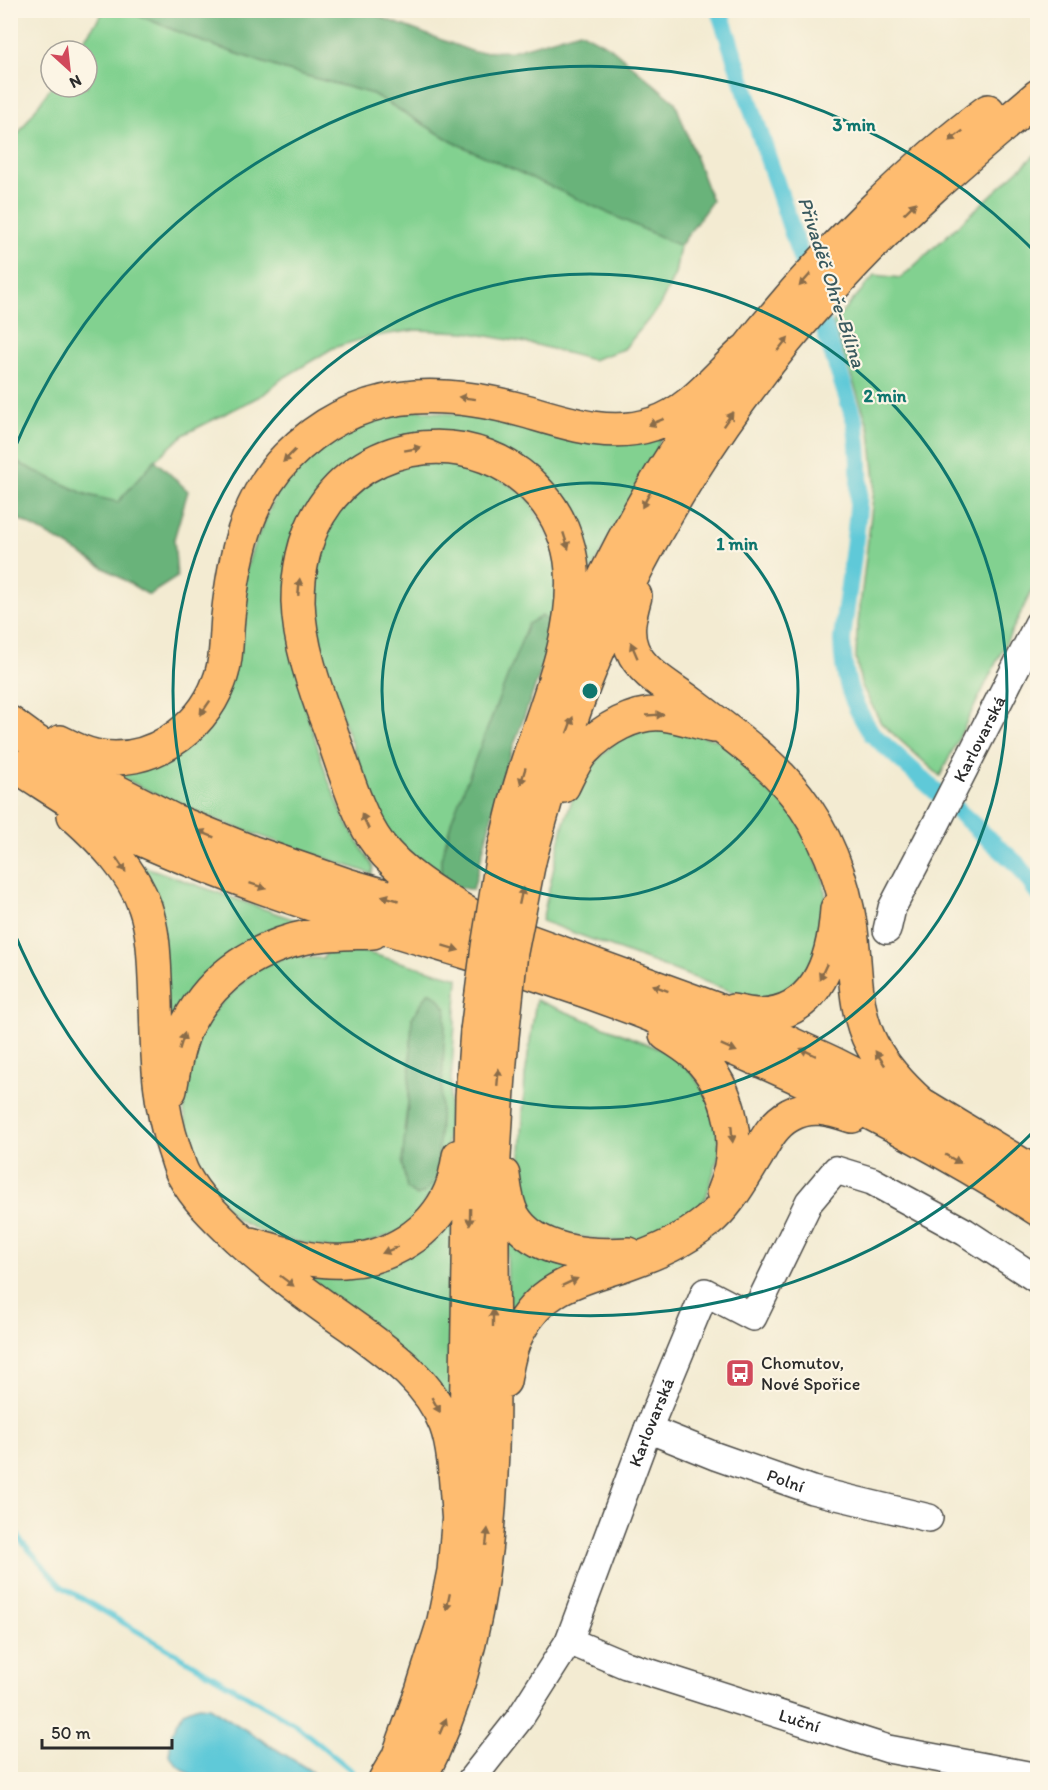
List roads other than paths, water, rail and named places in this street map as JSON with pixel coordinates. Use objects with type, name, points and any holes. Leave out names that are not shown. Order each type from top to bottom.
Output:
[{"type":"highway","points":[[10,717],[75,750],[96,756],[130,756],[166,744],[183,734],[204,710],[220,680],[225,654],[231,583],[239,544],[249,515],[265,485],[287,457],[317,431],[349,413],[380,402],[403,398],[448,396],[483,400],[576,426],[606,430],[633,429],[655,424],[679,411],[801,322],[864,236],[940,148],[1038,76]]},
{"type":"highway","points":[[864,236],[915,203],[1038,96]]},
{"type":"highway","points":[[516,858],[551,776],[585,681],[622,598],[691,473],[741,366]]},
{"type":"highway","points":[[548,701],[601,583],[665,466],[741,366]]},
{"type":"highway","points":[[385,1779],[398,1758],[443,1625],[454,1571],[466,1433],[483,1106],[489,1034],[511,952],[523,777],[548,701],[568,623],[572,571],[564,534],[546,500],[533,486],[503,463],[468,450],[439,446],[410,449],[392,454],[357,471],[342,484],[318,514],[307,541],[301,569],[298,601],[304,645],[318,698],[364,823],[378,845],[398,866],[487,926]]},
{"type":"highway","points":[[652,540],[629,618],[629,640],[633,651],[645,667],[748,746],[786,783],[805,807],[830,854],[849,916],[859,1007],[872,1045],[887,1069],[929,1109],[1038,1175]]},
{"type":"highway","points":[[516,858],[583,751],[614,726],[638,717],[661,714],[723,729]]},
{"type":"highway","points":[[10,723],[100,783],[172,820],[251,852],[347,885],[487,926],[715,1009],[832,1063],[954,1125]]},
{"type":"highway","points":[[14,764],[90,813],[164,849],[242,881],[537,975],[616,1002],[704,1037],[820,1089],[902,1131],[1038,1209]]},
{"type":"highway","points":[[14,764],[116,857],[145,906],[153,940],[158,1075],[165,1118],[182,1173],[206,1208],[282,1277],[388,1353],[418,1380],[446,1425],[451,1445],[459,1523]]},
{"type":"highway","points":[[715,1009],[759,1015],[771,1014],[792,1006],[814,988],[823,974],[834,942],[837,897],[830,854]]},
{"type":"highway","points":[[165,1118],[175,1066],[187,1025],[205,995],[235,966],[259,952],[287,942],[315,936],[396,931]]},
{"type":"highway","points":[[483,1106],[506,1197],[514,1216],[530,1235],[555,1247],[598,1254],[640,1253],[686,1237],[719,1202],[730,1169],[733,1134],[725,1100],[713,1076],[696,1055],[616,1002]]},
{"type":"highway","points":[[243,1242],[300,1258],[344,1261],[388,1251],[411,1239],[434,1218],[450,1191],[483,1106]]},
{"type":"highway","points":[[419,1779],[454,1699],[473,1630],[491,1500],[492,1217],[483,1106]]},
{"type":"highway","points":[[493,1440],[511,1349],[524,1322],[541,1300],[574,1280],[627,1263],[686,1237],[715,1215],[733,1195],[773,1128],[790,1115],[809,1108],[826,1108],[902,1131]]},
{"type":"street","name":"Karlovarská","points":[[886,930],[892,908],[1038,624]]},
{"type":"street","name":"Karlovarská","points":[[471,1779],[520,1718],[569,1641],[648,1429],[705,1292],[753,1317],[809,1202],[836,1170],[872,1182],[965,1232],[1038,1280]]},
{"type":"street","name":"Polní","points":[[648,1429],[715,1456],[812,1490],[929,1518]]},
{"type":"street","name":"Luční","points":[[569,1641],[626,1665],[888,1749],[1032,1777]]},
{"type":"water","points":[[198,1706],[209,1707],[311,1771],[316,1779],[198,1779],[177,1765],[169,1755],[172,1733],[183,1712]]},
{"type":"waterway","name":"Přivaděč Ohře-Bílina","points":[[719,10],[855,421],[859,475],[856,530],[842,640],[846,678],[859,711],[872,734],[1019,866],[1038,893]]},
{"type":"waterway","points":[[10,1519],[21,1541],[61,1586],[296,1725],[351,1770],[357,1780]]},
{"type":"place","name":"Chomutov, Nové Spořice","points":[[740,1373]]}]
